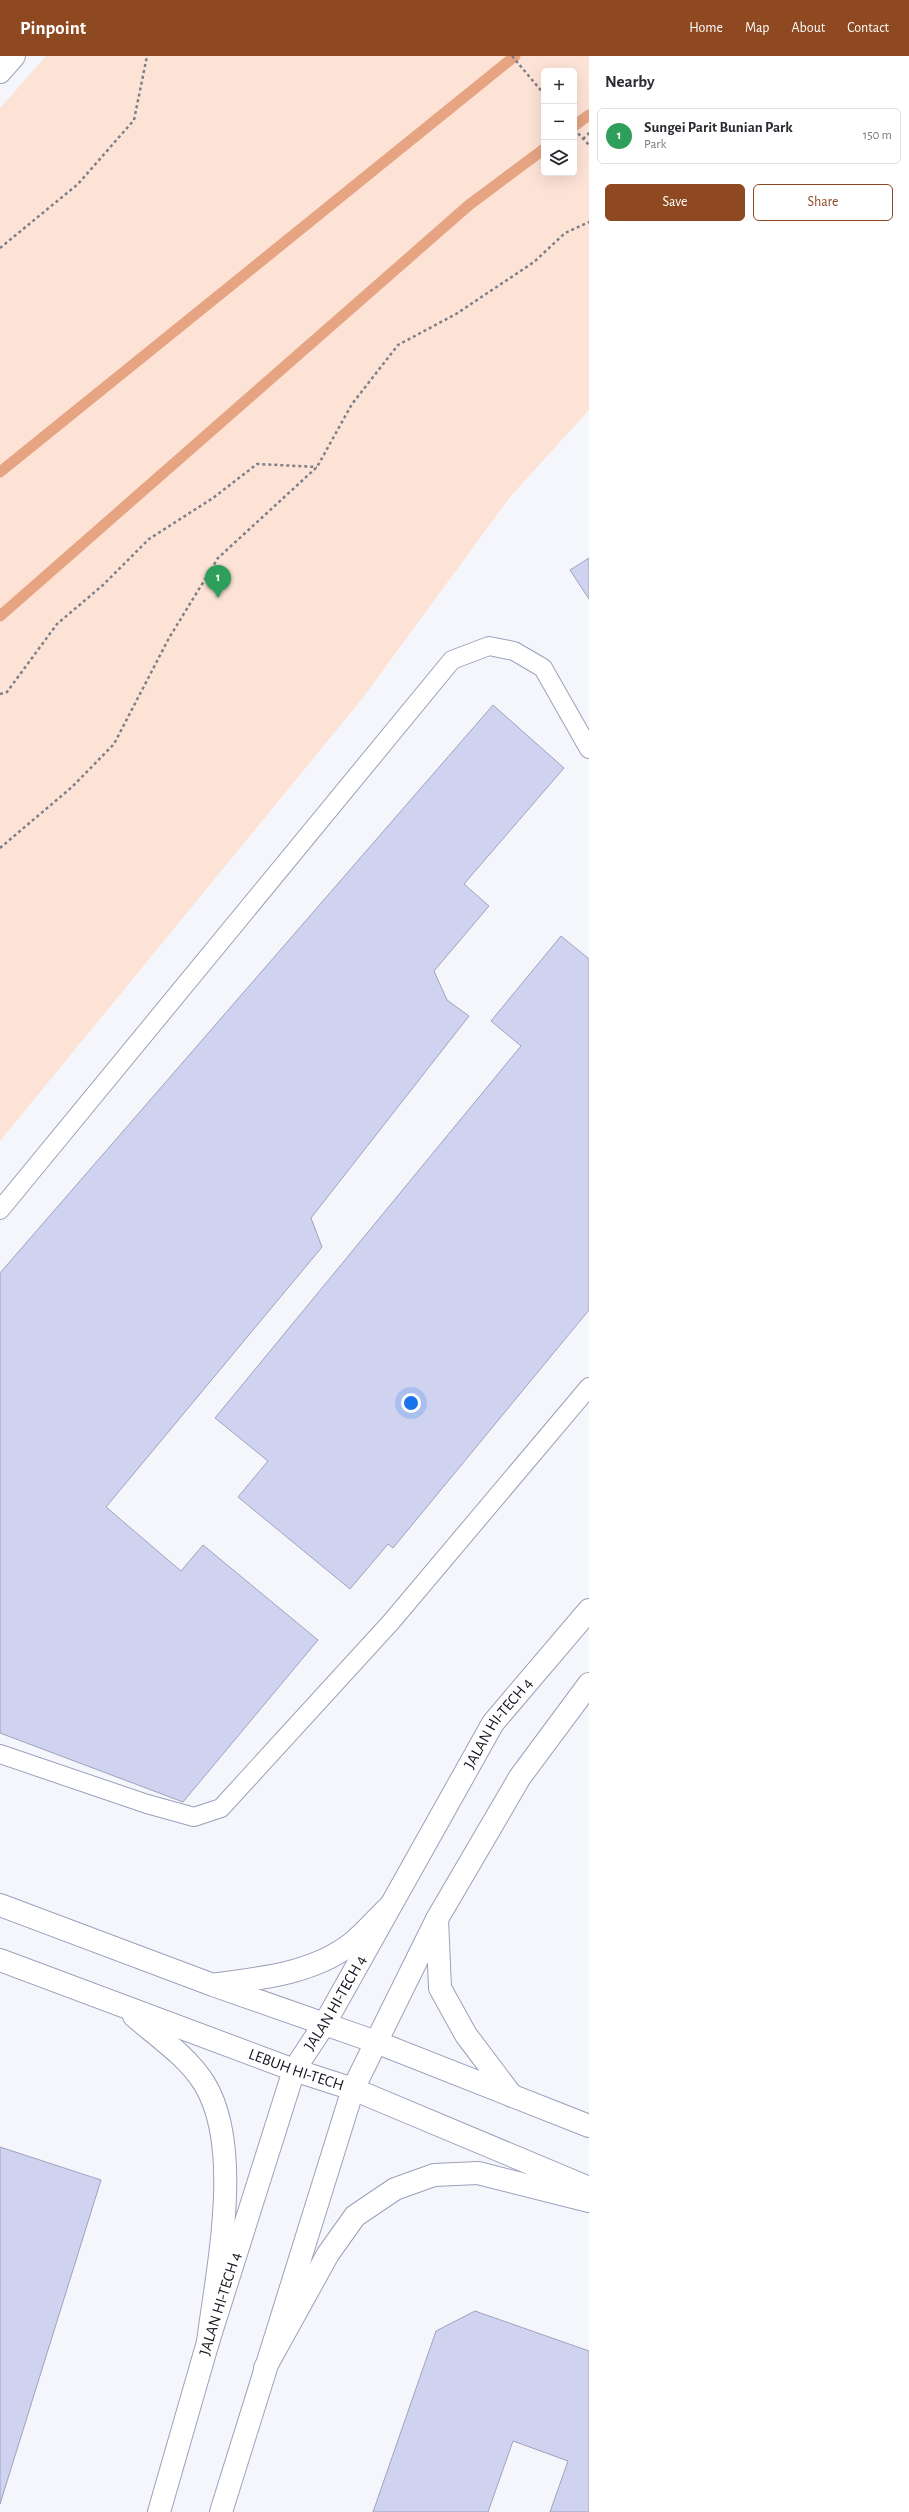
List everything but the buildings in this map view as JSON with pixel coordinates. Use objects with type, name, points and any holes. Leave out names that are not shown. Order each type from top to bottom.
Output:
[{"type":"main road","points":[[0,72],[14,56]]},
{"type":"main road","name":"JALAN HI-TECH 4","points":[[159,2512],[208,2342],[294,2070],[325,2023],[493,1723],[589,1610]]},
{"type":"main road","points":[[221,2512],[353,2089],[437,1919],[520,1777],[589,1684]]},
{"type":"main road","points":[[0,1904],[213,1985],[376,2042],[589,2126]]},
{"type":"main road","points":[[213,1985],[270,1977],[315,1964],[350,1944],[390,1906]]},
{"type":"main road","points":[[437,1919],[440,1988],[466,2035],[512,2096]]},
{"type":"main road","name":"LEBUH HI-TECH","points":[[0,1960],[294,2070],[353,2089],[589,2188]]},
{"type":"main road","points":[[121,2006],[182,2056],[204,2084],[223,2131],[226,2190],[208,2342]]},
{"type":"main road","points":[[265,2368],[328,2254],[355,2216],[395,2189],[434,2175],[478,2172],[589,2201]]},
{"type":"lane","points":[[0,1210],[452,660],[489,646],[514,651],[542,668],[589,749]]},
{"type":"lane","points":[[0,1754],[147,1804],[194,1817],[221,1808],[391,1622],[589,1387]]},
{"type":"path","points":[[0,248],[78,184],[134,120],[147,56]]},
{"type":"path","points":[[512,56],[541,90]]},
{"type":"path","points":[[577,132],[589,145]]},
{"type":"path","points":[[583,139],[589,134]]},
{"type":"path","points":[[0,848],[72,787],[114,744],[169,638],[218,558],[317,467],[352,404],[398,345],[456,314],[534,262],[565,233],[589,222]]},
{"type":"path","points":[[0,694],[7,692],[57,624],[103,585],[149,539],[214,498],[256,464],[317,467]]},
{"type":"shaded area","points":[[46,56],[589,56],[589,410],[510,497],[362,699],[0,1141],[0,108]]},
{"type":"waterway","points":[[0,472],[515,56]]},
{"type":"waterway","points":[[577,124],[589,115]]},
{"type":"waterway","points":[[0,616],[469,205],[541,151]]},
{"type":"place","name":"Sungei Parit Bunian Park","points":[[218,598]]}]
